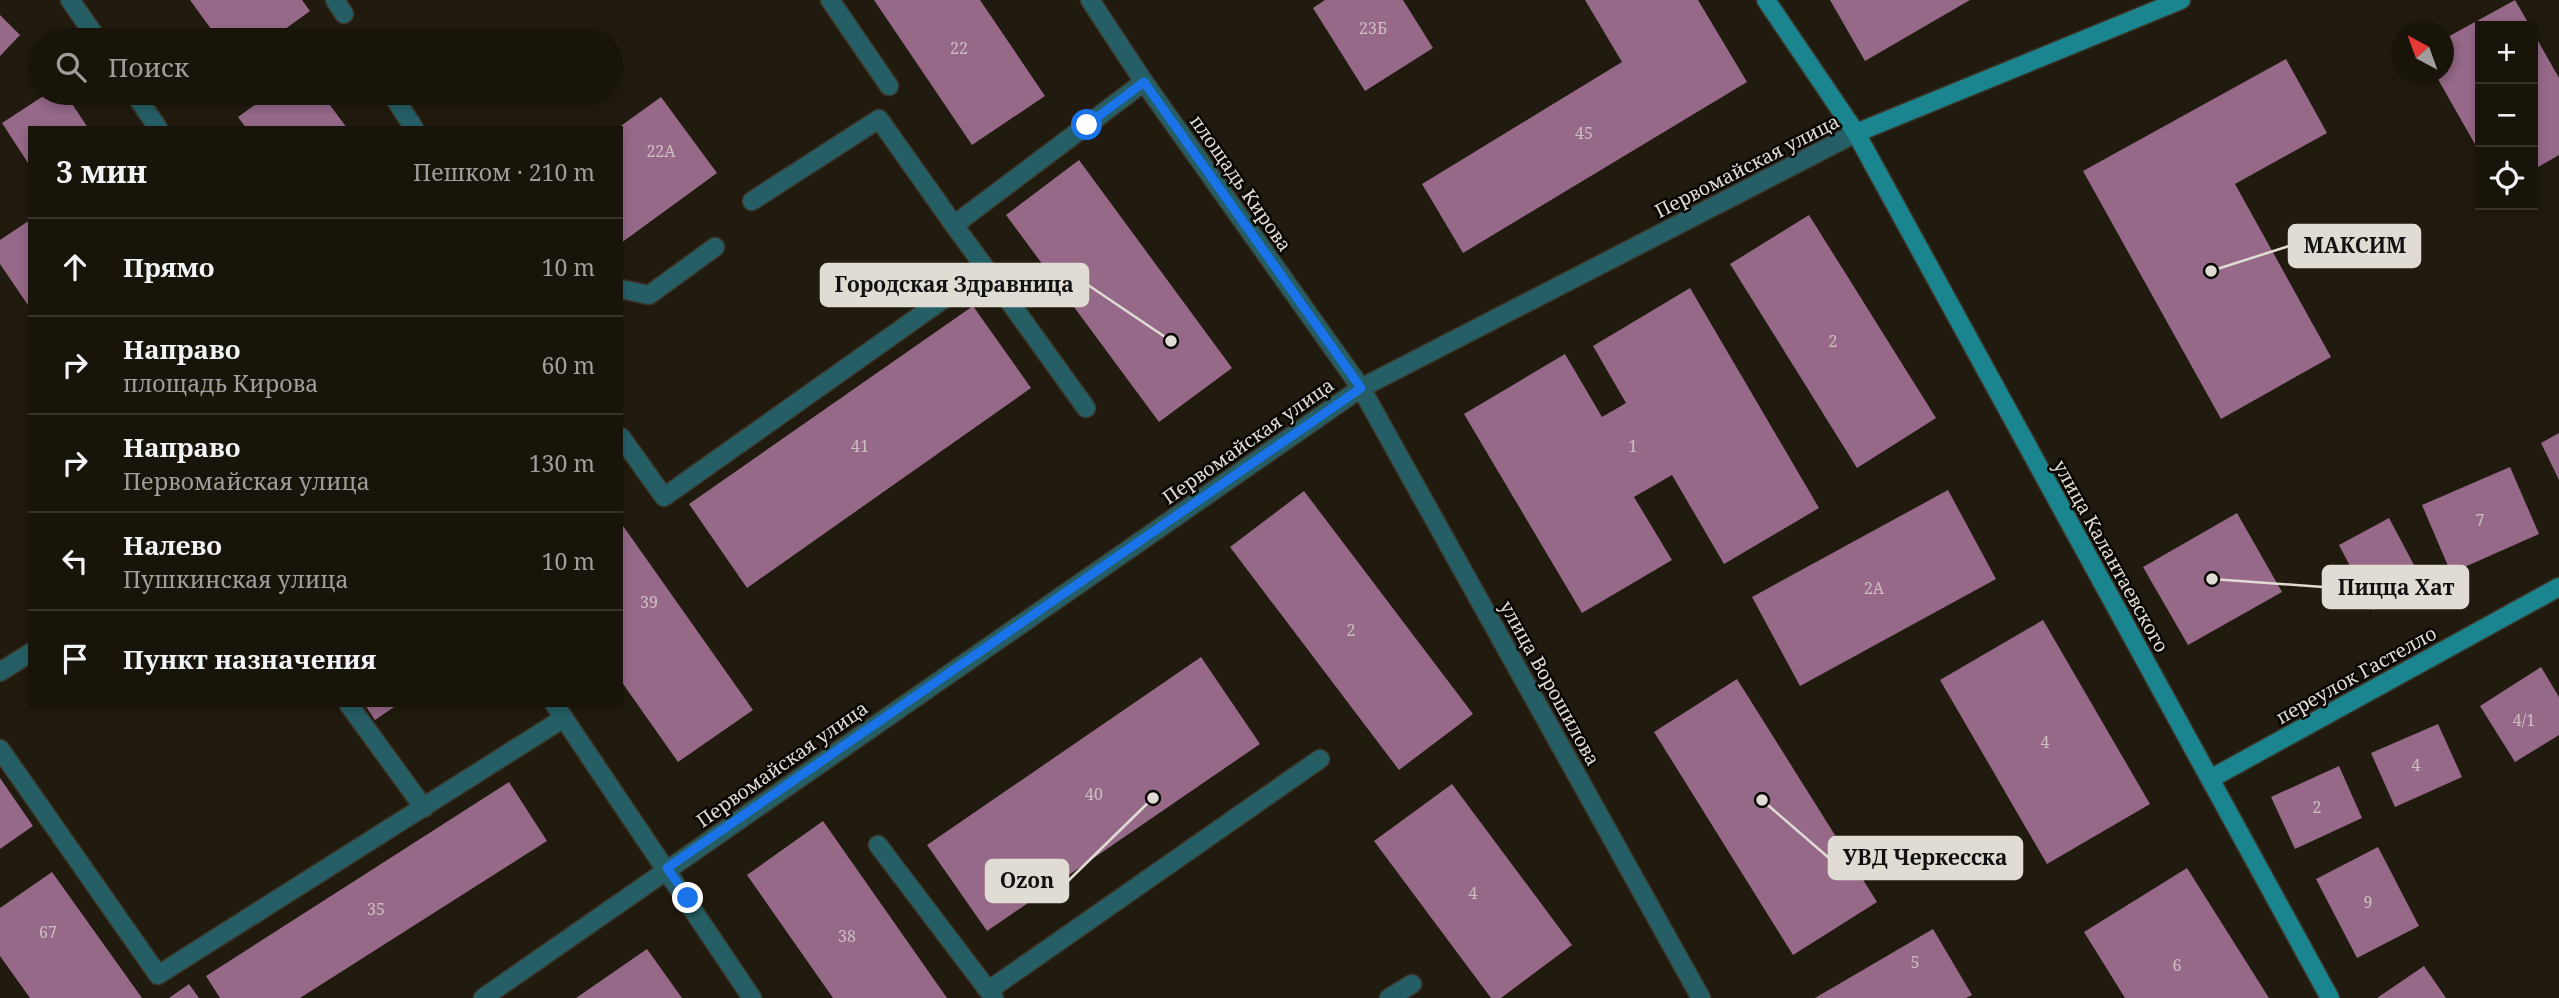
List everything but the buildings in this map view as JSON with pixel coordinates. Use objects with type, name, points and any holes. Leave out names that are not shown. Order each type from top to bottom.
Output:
[{"type":"street","points":[[70,0],[89,28]]},
{"type":"street","points":[[830,0],[889,86]]},
{"type":"street","name":"площадь Кирова","points":[[1090,0],[1144,82],[1361,388]]},
{"type":"street","points":[[1766,0],[1856,133]]},
{"type":"street","name":"Первомайская улица","points":[[483,998],[1361,388],[1856,133],[2181,0]]},
{"type":"street","points":[[954,225],[1144,82]]},
{"type":"street","points":[[142,105],[157,126]]},
{"type":"street","points":[[399,105],[413,126]]},
{"type":"street","points":[[752,201],[879,119],[1086,408]]},
{"type":"street","name":"улица Калантаевского","points":[[1856,133],[2330,998]]},
{"type":"street","points":[[623,289],[649,295],[715,247]]},
{"type":"street","points":[[623,440],[664,496],[986,269]]},
{"type":"street","name":"улица Ворошилова","points":[[1361,388],[1701,998]]},
{"type":"street","name":"переулок Гастелло","points":[[2210,779],[2559,587]]},
{"type":"street","points":[[0,672],[28,654]]},
{"type":"street","points":[[350,707],[424,807]]},
{"type":"street","points":[[0,749],[158,975],[424,807],[560,712],[752,998]]},
{"type":"street","points":[[878,845],[992,994],[1320,759]]},
{"type":"street","points":[[1389,998],[1412,984]]},
{"type":"place","name":"МАКСИМ","points":[[2211,271]]},
{"type":"place","name":"Городская Здравница","points":[[1171,341]]},
{"type":"place","name":"Пицца Хат","points":[[2212,579]]},
{"type":"place","name":"Ozon","points":[[1153,798]]},
{"type":"place","name":"УВД Черкесска","points":[[1762,800]]},
{"type":"route","points":[[688,898],[667,868],[1361,388],[1144,82],[1087,125]]}]
